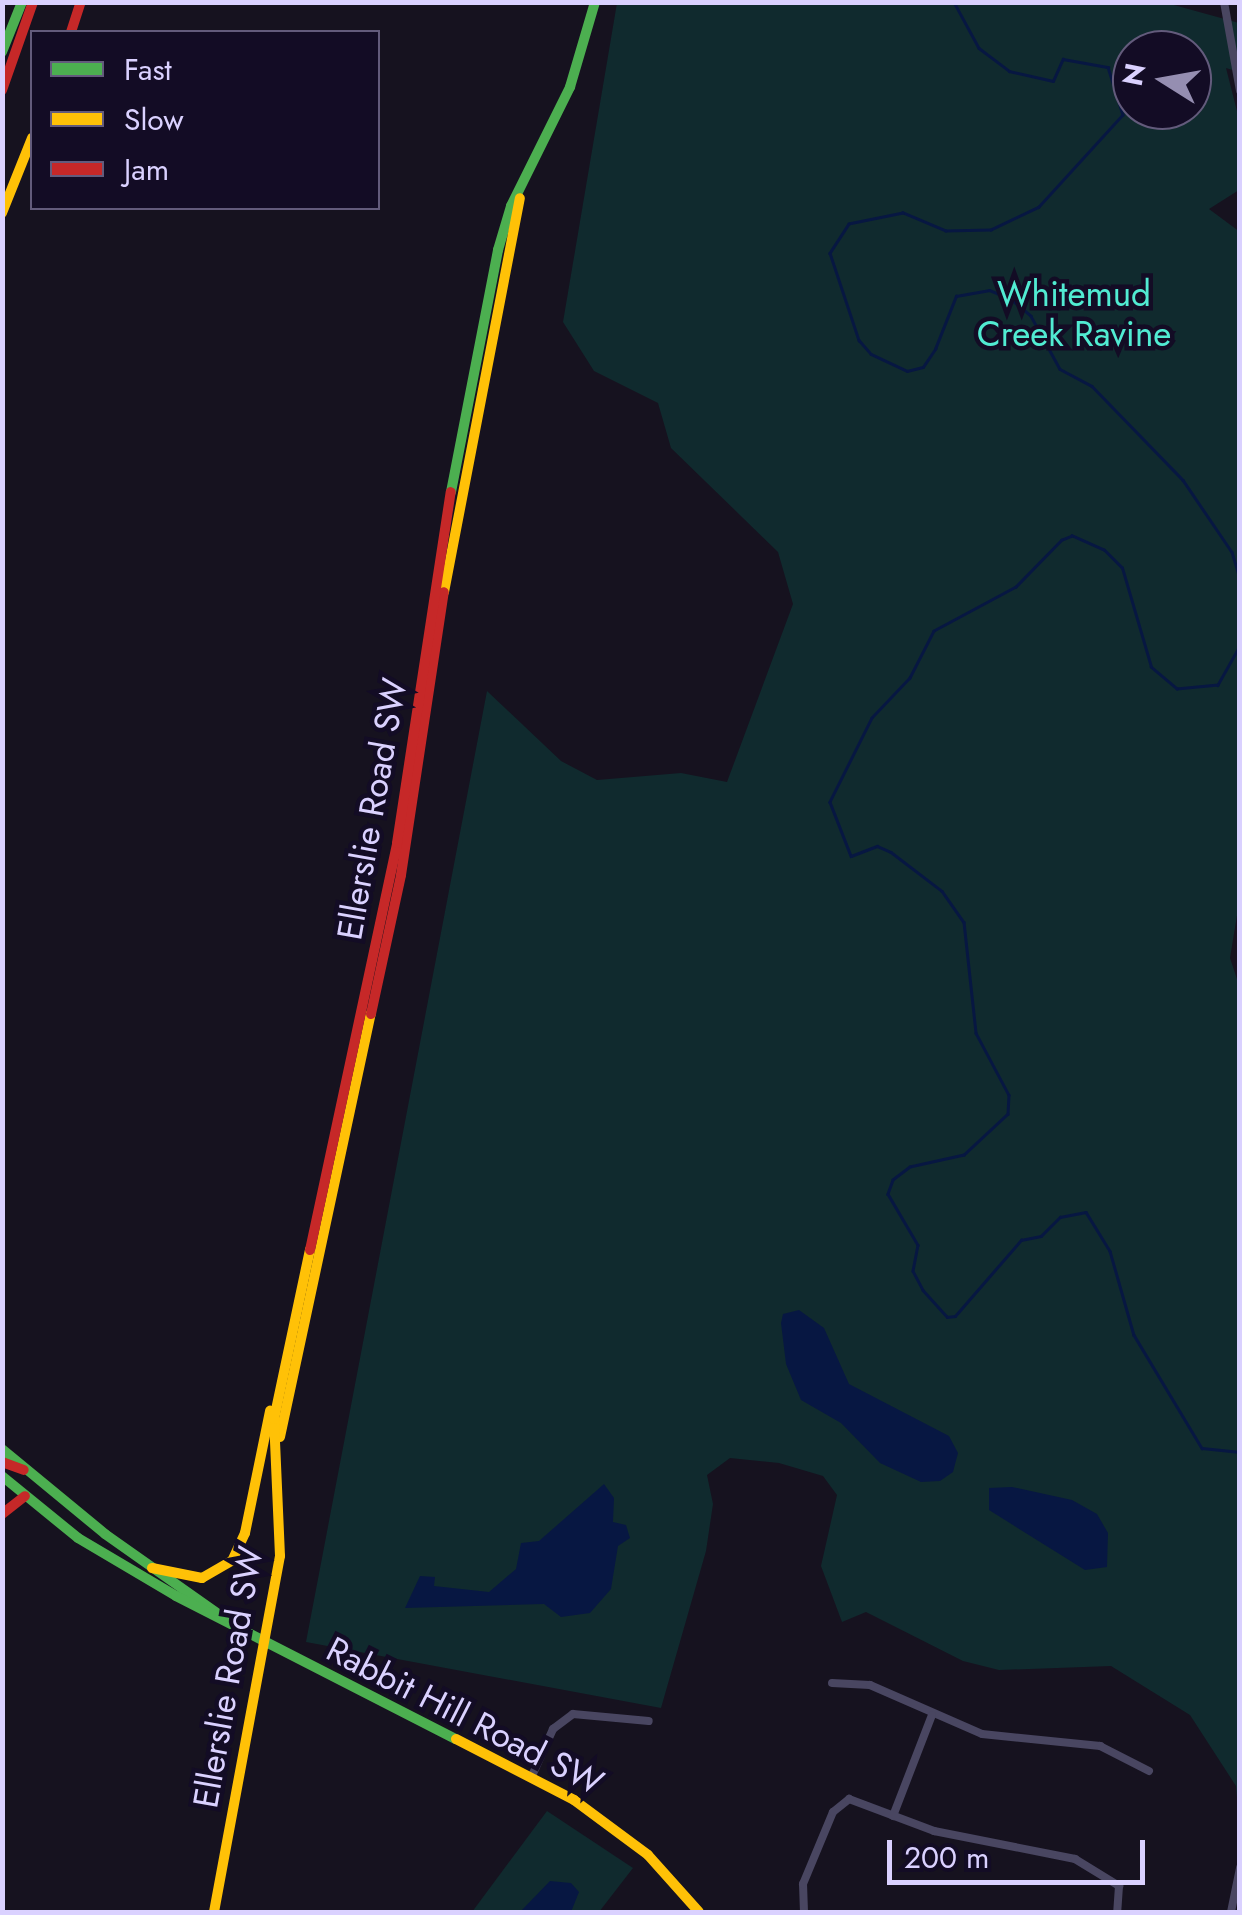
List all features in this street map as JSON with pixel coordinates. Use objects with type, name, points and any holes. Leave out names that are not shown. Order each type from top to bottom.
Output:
[{"type":"main road","points":[[2,52],[22,2]]},
{"type":"main road","points":[[2,90],[33,2]]},
{"type":"main road","points":[[71,30],[81,2]]},
{"type":"main road","name":"Ellerslie Road SW","points":[[214,1912],[280,1556],[274,1419],[398,843],[441,543],[498,250],[525,178],[570,87],[596,2]]},
{"type":"main road","points":[[2,213],[30,143]]},
{"type":"main road","name":"Ellerslie Road SW","points":[[278,1450],[401,875],[459,506],[525,178]]},
{"type":"main road","points":[[152,1568],[202,1578],[224,1570],[240,1549],[274,1387],[292,1338]]},
{"type":"main road","name":"Rabbit Hill Road SW","points":[[2,1449],[152,1568],[236,1628]]},
{"type":"main road","points":[[2,1462],[25,1470]]},
{"type":"main road","name":"Rabbit Hill Road SW","points":[[4,1483],[89,1545],[266,1644],[530,1778],[622,1833],[699,1912]]},
{"type":"main road","points":[[2,1514],[25,1496]]},
{"type":"street","points":[[1224,2],[1240,90]]},
{"type":"street","points":[[832,1682],[870,1685],[932,1715],[999,1737],[1100,1746],[1149,1771]]},
{"type":"street","points":[[530,1778],[553,1729],[574,1714],[649,1722]]},
{"type":"street","points":[[893,1816],[932,1715]]},
{"type":"street","points":[[804,1912],[800,1898],[842,1800],[960,1837],[1057,1853],[1119,1886],[1117,1912]]},
{"type":"street","points":[[1231,1912],[1240,1868]]},
{"type":"green space","name":"Whitemud Creek Ravine","points":[[1163,2],[1239,23],[1239,72],[1226,68],[1239,119],[1239,190],[1209,209],[1240,232],[1240,897],[1230,958],[1240,988],[1239,1823],[1236,1786],[1190,1715],[1111,1666],[999,1670],[963,1661],[866,1612],[842,1622],[821,1566],[837,1495],[823,1476],[779,1463],[730,1458],[707,1475],[713,1504],[706,1551],[661,1708],[306,1642],[487,691],[561,761],[597,780],[681,773],[727,782],[793,604],[778,552],[671,448],[658,403],[594,371],[563,322],[617,3]]},
{"type":"green space","points":[[547,1811],[633,1868],[599,1912],[472,1912]]},
{"type":"water","points":[[799,1310],[824,1328],[849,1384],[949,1436],[958,1453],[953,1472],[940,1481],[921,1482],[880,1463],[841,1423],[801,1400],[786,1364],[781,1323],[783,1314]]},
{"type":"water","points":[[604,1484],[614,1498],[613,1522],[626,1525],[630,1538],[618,1546],[611,1589],[590,1613],[561,1617],[544,1604],[405,1608],[420,1576],[435,1577],[434,1586],[489,1592],[516,1569],[521,1543],[539,1541]]},
{"type":"water","points":[[1012,1487],[1072,1500],[1097,1514],[1108,1533],[1107,1567],[1085,1570],[989,1510],[989,1488]]},
{"type":"water","points":[[550,1881],[571,1883],[579,1892],[571,1912],[520,1912]]},
{"type":"waterway","points":[[954,2],[979,48],[1009,71],[1053,81],[1063,59],[1108,67],[1123,115],[1039,207],[991,230],[946,231],[903,213],[849,224],[830,253],[859,340],[871,354],[907,371],[923,367],[935,349],[956,296],[989,290],[1011,299],[1031,316],[1060,369],[1092,386],[1183,480],[1232,552],[1240,579]]},
{"type":"waterway","points":[[1240,646],[1218,685],[1177,689],[1151,667],[1122,568],[1104,550],[1072,536],[1062,540],[1016,587],[934,631],[910,678],[872,718],[830,802],[851,856],[877,846],[891,852],[942,891],[964,922],[976,1033],[1009,1095],[1008,1114],[964,1155],[910,1167],[893,1180],[888,1194],[918,1245],[913,1271],[923,1290],[947,1317],[955,1316],[1021,1240],[1041,1236],[1060,1217],[1086,1212],[1110,1251],[1134,1335],[1202,1448],[1240,1452]]},
{"type":"traffic: fast","points":[[2,52],[22,2]]},
{"type":"traffic: fast","points":[[451,492],[498,250],[511,206],[570,87],[595,2]]},
{"type":"traffic: fast","points":[[2,1449],[105,1534],[220,1615]]},
{"type":"traffic: fast","points":[[2,1476],[78,1538],[176,1596],[456,1739]]},
{"type":"traffic: slow","points":[[2,213],[30,143]]},
{"type":"traffic: slow","points":[[444,592],[520,198]]},
{"type":"traffic: slow","points":[[280,1437],[371,1014]]},
{"type":"traffic: slow","points":[[214,1912],[280,1556],[274,1419],[310,1250]]},
{"type":"traffic: slow","points":[[152,1568],[202,1578],[232,1561],[245,1533],[270,1411]]},
{"type":"traffic: slow","points":[[456,1739],[574,1800],[648,1855],[699,1912]]},
{"type":"traffic: jam","points":[[2,90],[33,2]]},
{"type":"traffic: jam","points":[[72,30],[81,2]]},
{"type":"traffic: jam","points":[[310,1250],[397,843],[451,492]]},
{"type":"traffic: jam","points":[[371,1014],[401,875],[444,592]]},
{"type":"traffic: jam","points":[[2,1462],[24,1470]]},
{"type":"traffic: jam","points":[[2,1514],[25,1496]]}]
